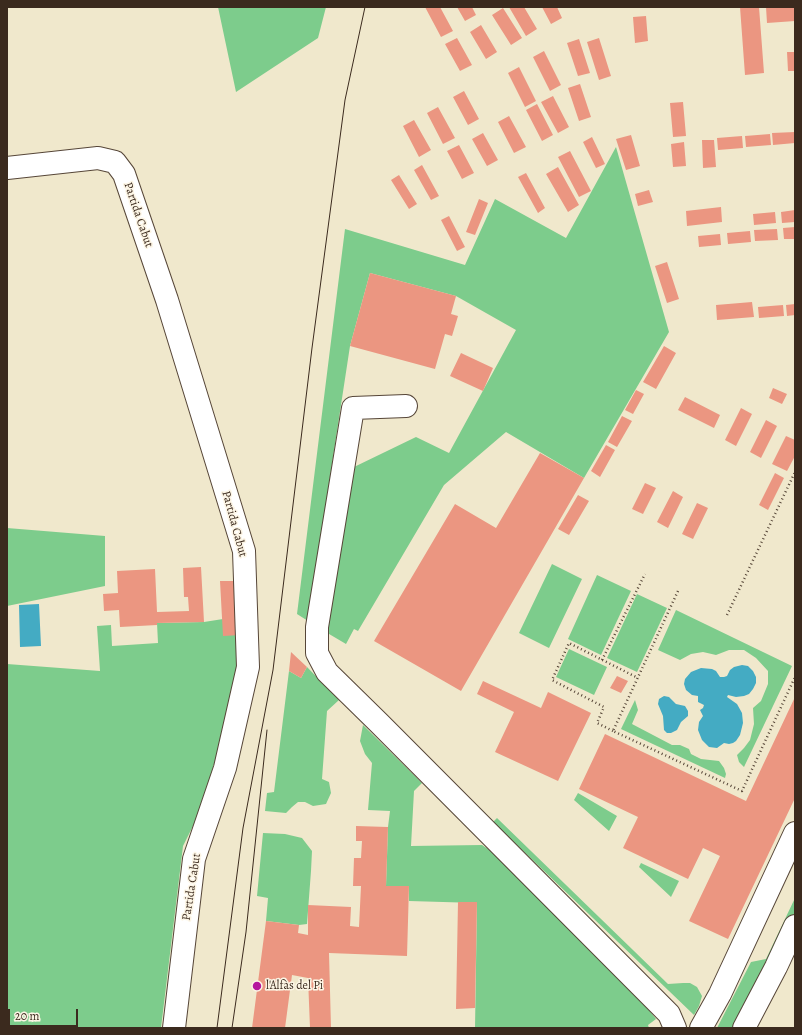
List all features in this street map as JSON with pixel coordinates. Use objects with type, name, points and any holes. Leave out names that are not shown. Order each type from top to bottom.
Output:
[{"type":"street","name":"Partida Cabut","points":[[7,168],[98,158],[115,162],[124,174],[166,300],[244,551],[248,667],[225,768],[194,858],[174,1028]]},
{"type":"street","points":[[406,406],[353,408],[317,627],[317,653],[327,672],[385,728],[669,1014],[675,1028]]},
{"type":"street","points":[[701,1028],[720,994],[795,833]]},
{"type":"street","points":[[744,1028],[776,967],[795,926]]},
{"type":"path","points":[[726,616],[795,472]]},
{"type":"path","points":[[602,660],[645,574]]},
{"type":"path","points":[[613,730],[678,591]]},
{"type":"path","points":[[638,678],[569,643],[552,680],[604,707],[597,723],[742,791],[795,678]]},
{"type":"green space","points":[[218,7],[326,7],[318,38],[236,92]]},
{"type":"green space","points":[[616,147],[669,332],[584,478],[506,432],[444,485],[358,631],[354,629],[346,644],[324,631],[354,467],[416,437],[449,453],[516,330],[456,296],[370,273],[350,346],[308,621],[297,614],[345,229],[465,265],[495,199],[566,238]]},
{"type":"green space","points":[[7,528],[105,536],[105,586],[7,606]]},
{"type":"green space","points":[[552,564],[582,579],[549,648],[519,633]]},
{"type":"green space","points":[[597,575],[631,591],[601,655],[568,639]]},
{"type":"green space","points":[[637,594],[667,608],[637,672],[607,658]]},
{"type":"green space","points":[[676,610],[792,666],[744,767],[739,762],[737,755],[750,740],[754,724],[753,708],[761,701],[768,684],[768,671],[756,658],[744,650],[729,650],[716,655],[703,652],[691,654],[680,660],[658,650]]},
{"type":"green space","points":[[223,619],[241,635],[241,674],[199,814],[183,846],[161,1028],[7,1028],[7,664],[100,671],[97,626],[111,625],[112,646],[158,643],[157,623],[204,622]]},
{"type":"green space","points":[[569,649],[607,667],[594,695],[556,677]]},
{"type":"green space","points":[[307,667],[339,700],[327,711],[322,779],[329,782],[331,793],[326,804],[313,806],[305,802],[298,802],[286,813],[265,811],[267,793],[274,792],[289,671],[301,678]]},
{"type":"green space","points":[[635,700],[638,710],[632,724],[672,745],[680,745],[689,749],[691,754],[701,759],[719,761],[724,768],[726,774],[725,778],[621,729]]},
{"type":"green space","points":[[363,725],[422,783],[414,791],[411,846],[482,845],[491,851],[628,983],[656,1019],[648,1025],[649,1028],[475,1028],[477,903],[409,901],[409,886],[386,886],[390,811],[368,810],[372,763],[365,754],[360,741]]},
{"type":"green space","points":[[578,793],[617,816],[609,831],[574,800]]},
{"type":"green space","points":[[497,818],[668,984],[690,983],[697,987],[702,996],[694,1015],[493,822]]},
{"type":"green space","points":[[263,833],[285,834],[302,838],[312,851],[307,924],[299,925],[266,921],[268,898],[257,896]]},
{"type":"green space","points":[[641,863],[679,881],[671,897],[639,867]]},
{"type":"green space","points":[[795,898],[795,912],[739,1028],[717,1028],[751,962],[766,959]]},
{"type":"water","points":[[39,604],[41,646],[20,647],[19,605]]},
{"type":"water","points":[[742,665],[748,666],[753,671],[756,677],[756,683],[749,694],[736,697],[728,695],[727,697],[737,704],[742,713],[743,723],[740,735],[733,743],[724,743],[717,748],[709,747],[702,740],[698,730],[699,722],[703,716],[700,710],[704,705],[698,702],[698,696],[692,695],[686,690],[684,684],[685,679],[691,672],[701,668],[712,669],[716,671],[720,677],[724,677],[727,676],[730,670],[734,667]]},
{"type":"water","points":[[664,696],[669,697],[676,704],[685,706],[688,711],[688,716],[681,722],[677,730],[671,733],[667,733],[664,730],[663,716],[658,704],[659,699]]},
{"type":"building","points":[[425,7],[440,7],[453,31],[441,37]]},
{"type":"building","points":[[457,7],[472,7],[476,15],[465,21]]},
{"type":"building","points":[[509,7],[524,7],[537,29],[526,36]]},
{"type":"building","points":[[542,7],[557,7],[562,18],[551,24]]},
{"type":"building","points":[[740,7],[759,7],[764,73],[745,75]]},
{"type":"building","points":[[766,7],[795,7],[795,21],[767,23]]},
{"type":"building","points":[[503,8],[522,38],[511,45],[492,15]]},
{"type":"building","points":[[646,16],[648,41],[635,43],[633,17]]},
{"type":"building","points":[[481,25],[497,52],[486,59],[470,32]]},
{"type":"building","points":[[457,38],[472,65],[460,71],[445,44]]},
{"type":"building","points":[[599,38],[611,76],[599,80],[587,42]]},
{"type":"building","points":[[579,39],[590,73],[578,76],[567,43]]},
{"type":"building","points":[[544,51],[561,85],[550,91],[533,57]]},
{"type":"building","points":[[787,52],[795,52],[795,71],[788,71]]},
{"type":"building","points":[[519,67],[536,101],[525,107],[508,73]]},
{"type":"building","points":[[580,84],[591,117],[579,121],[568,88]]},
{"type":"building","points":[[464,91],[479,119],[468,125],[453,97]]},
{"type":"building","points":[[553,96],[569,127],[558,133],[541,102]]},
{"type":"building","points":[[683,102],[686,136],[673,137],[670,103]]},
{"type":"building","points":[[537,104],[553,135],[542,141],[526,110]]},
{"type":"building","points":[[438,107],[455,138],[443,144],[427,113]]},
{"type":"building","points":[[509,116],[526,147],[514,153],[498,122]]},
{"type":"building","points":[[414,120],[431,150],[419,157],[403,126]]},
{"type":"building","points":[[795,132],[795,143],[773,145],[772,133]]},
{"type":"building","points":[[483,133],[498,160],[487,166],[472,139]]},
{"type":"building","points":[[770,134],[771,145],[746,147],[745,136]]},
{"type":"building","points":[[631,135],[640,166],[626,170],[616,139]]},
{"type":"building","points":[[742,136],[743,148],[718,150],[717,138]]},
{"type":"building","points":[[592,137],[605,164],[596,168],[583,142]]},
{"type":"building","points":[[702,140],[714,140],[716,167],[703,168]]},
{"type":"building","points":[[684,142],[686,166],[673,167],[671,144]]},
{"type":"building","points":[[459,145],[474,173],[462,179],[447,151]]},
{"type":"building","points":[[570,151],[591,191],[579,197],[558,157]]},
{"type":"building","points":[[422,165],[439,196],[431,200],[414,170]]},
{"type":"building","points":[[558,167],[579,205],[568,212],[546,174]]},
{"type":"building","points":[[526,173],[545,208],[538,213],[518,177]]},
{"type":"building","points":[[399,175],[417,204],[409,209],[391,180]]},
{"type":"building","points":[[649,190],[653,202],[638,206],[635,194]]},
{"type":"building","points":[[479,199],[488,203],[475,235],[466,232]]},
{"type":"building","points":[[721,207],[722,222],[687,226],[686,211]]},
{"type":"building","points":[[795,210],[795,222],[782,223],[781,212]]},
{"type":"building","points":[[775,212],[776,223],[754,225],[753,214]]},
{"type":"building","points":[[449,216],[465,247],[457,251],[441,220]]},
{"type":"building","points":[[795,227],[795,239],[784,239],[783,228]]},
{"type":"building","points":[[777,229],[778,240],[755,241],[754,230]]},
{"type":"building","points":[[750,231],[751,242],[728,244],[727,233]]},
{"type":"building","points":[[720,234],[721,245],[699,247],[698,236]]},
{"type":"building","points":[[667,262],[679,299],[667,303],[655,266]]},
{"type":"building","points":[[370,273],[456,296],[451,314],[458,316],[452,336],[445,334],[435,369],[350,346]]},
{"type":"building","points":[[752,302],[754,317],[717,320],[716,305]]},
{"type":"building","points":[[795,304],[795,315],[787,316],[786,305]]},
{"type":"building","points":[[783,305],[784,316],[759,318],[758,307]]},
{"type":"building","points":[[664,346],[676,353],[656,389],[643,382]]},
{"type":"building","points":[[461,353],[493,368],[483,391],[450,376]]},
{"type":"building","points":[[773,388],[787,394],[782,404],[769,398]]},
{"type":"building","points":[[636,390],[644,394],[633,414],[625,410]]},
{"type":"building","points":[[685,397],[720,415],[714,428],[678,410]]},
{"type":"building","points":[[741,408],[752,414],[736,446],[725,440]]},
{"type":"building","points":[[622,416],[632,421],[617,447],[608,442]]},
{"type":"building","points":[[766,420],[777,426],[761,458],[750,452]]},
{"type":"building","points":[[786,436],[795,440],[795,456],[787,471],[772,464]]},
{"type":"building","points":[[606,445],[615,450],[600,477],[591,471]]},
{"type":"building","points":[[540,453],[584,478],[461,691],[374,641],[455,504],[496,528]]},
{"type":"building","points":[[775,473],[784,478],[768,510],[759,505]]},
{"type":"building","points":[[645,483],[656,488],[643,514],[632,509]]},
{"type":"building","points":[[673,491],[683,497],[668,528],[657,522]]},
{"type":"building","points":[[578,495],[589,501],[569,535],[558,529]]},
{"type":"building","points":[[697,503],[708,508],[693,539],[682,534]]},
{"type":"building","points":[[201,567],[204,622],[157,623],[157,625],[120,627],[119,610],[104,611],[103,594],[118,593],[117,571],[155,569],[157,612],[189,611],[188,597],[184,597],[183,568]]},
{"type":"building","points":[[220,581],[235,581],[241,635],[223,636]]},
{"type":"building","points":[[291,652],[307,667],[301,678],[289,671]]},
{"type":"building","points":[[617,676],[628,681],[621,693],[610,688]]},
{"type":"building","points":[[483,681],[541,708],[548,692],[591,713],[558,781],[495,752],[514,712],[477,694]]},
{"type":"building","points":[[795,697],[795,798],[728,939],[689,921],[720,856],[703,848],[688,879],[623,848],[638,817],[579,789],[605,734],[746,801]]},
{"type":"building","points":[[356,826],[388,827],[386,886],[409,886],[407,956],[329,953],[331,1028],[310,1028],[308,978],[292,975],[285,1028],[252,1028],[266,921],[299,925],[298,933],[308,935],[308,905],[351,907],[350,926],[359,927],[361,886],[353,886],[354,858],[361,858],[362,841],[356,841]]},
{"type":"building","points":[[458,902],[477,902],[475,1008],[456,1009]]},
{"type":"tram line","points":[[217,1028],[243,828],[273,670],[312,348],[345,100],[365,7]]},
{"type":"tram line","points":[[232,1028],[246,932],[267,730]]},
{"type":"place","name":"l'Alfàs del Pi","points":[[257,986]]}]
